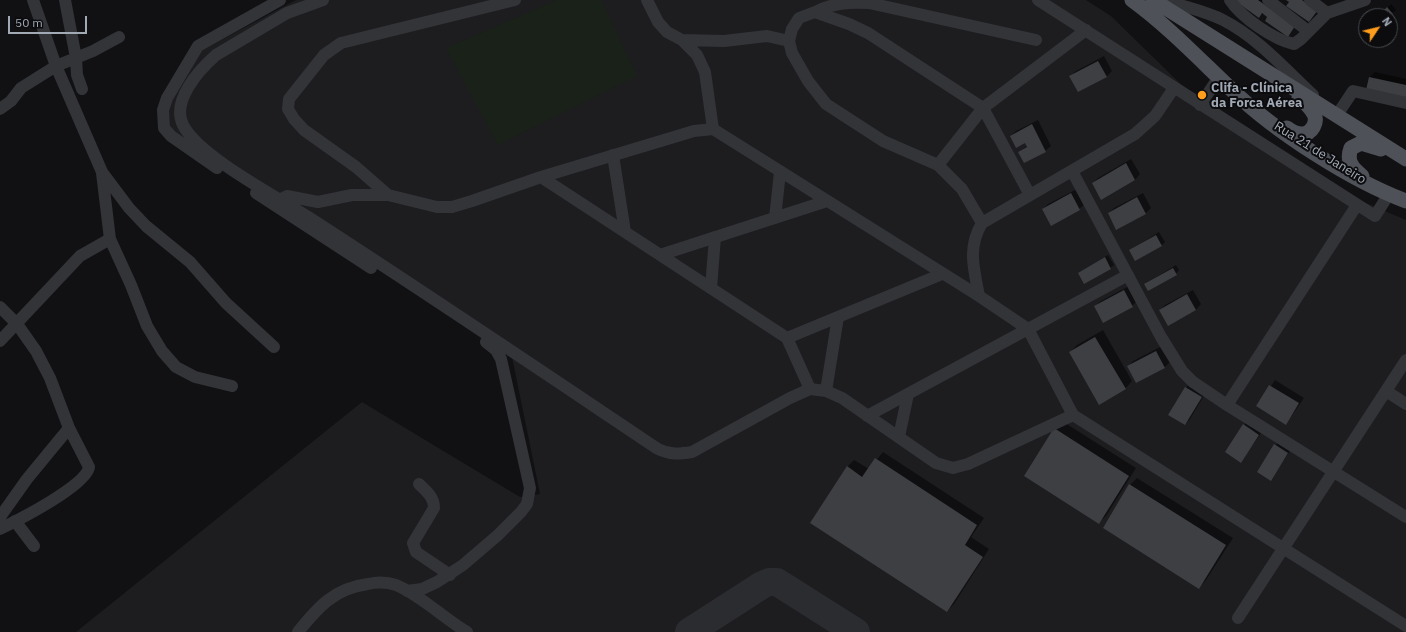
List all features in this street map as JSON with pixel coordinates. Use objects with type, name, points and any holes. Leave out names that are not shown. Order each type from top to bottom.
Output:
[{"type":"main road","name":"Rua 21 de Janeiro","points":[[1132,0],[1164,26],[1234,92],[1263,117],[1335,165],[1387,193],[1406,201]]},
{"type":"main road","points":[[1153,0],[1249,61],[1332,111],[1406,160]]},
{"type":"main road","points":[[1234,92],[1293,132],[1302,134],[1313,128],[1315,121],[1314,114],[1308,106],[1249,61]]},
{"type":"main road","points":[[1387,193],[1353,167],[1349,161],[1348,154],[1351,148],[1362,143],[1368,144],[1406,160]]},
{"type":"street","points":[[33,0],[56,66],[102,172],[129,208],[146,226],[190,262],[226,303],[274,347]]},
{"type":"street","points":[[65,0],[76,58],[76,75],[82,89]]},
{"type":"street","points":[[280,0],[198,46],[167,98],[163,110],[164,128],[171,136],[184,146],[496,350],[501,359],[508,387],[530,488],[527,504],[498,535],[450,575],[422,589],[407,591]]},
{"type":"street","points":[[323,0],[287,13],[216,55],[202,69],[186,92],[182,103],[183,124],[197,143],[230,168],[284,201],[658,449],[668,454],[692,452],[790,398],[810,389],[826,391],[842,398],[936,463],[953,468],[968,464],[1073,414]]},
{"type":"street","points":[[388,195],[356,167],[304,130],[294,119],[288,109],[289,99],[324,55],[341,43],[515,0]]},
{"type":"street","points":[[648,0],[658,22],[668,32],[682,40],[697,55],[705,72],[713,129]]},
{"type":"street","points":[[817,0],[869,3],[913,11],[1036,40]]},
{"type":"street","points":[[1038,0],[1375,216],[1387,193]]},
{"type":"street","points":[[1165,0],[1213,16],[1250,37],[1332,111],[1353,91],[1406,103]]},
{"type":"street","points":[[1230,0],[1257,26],[1285,42],[1294,44],[1327,13],[1356,2]]},
{"type":"street","points":[[1268,0],[1308,31]]},
{"type":"street","points":[[1310,0],[1327,13]]},
{"type":"street","points":[[845,2],[829,5],[799,18],[792,29],[789,41],[792,53],[808,81],[826,104],[883,141],[938,165],[962,189],[982,223]]},
{"type":"street","points":[[815,12],[849,24],[868,33],[983,108],[1030,195]]},
{"type":"street","points":[[938,165],[983,108],[1086,30]]},
{"type":"street","points":[[682,40],[724,41],[767,36],[789,41]]},
{"type":"street","points":[[0,109],[11,101],[21,88],[56,66],[93,51],[119,37]]},
{"type":"street","points":[[1200,105],[1219,77]]},
{"type":"street","points":[[979,296],[972,254],[975,235],[982,223],[1135,134],[1155,116],[1174,88]]},
{"type":"street","points":[[284,201],[283,198],[288,196],[318,202],[352,195],[388,195],[436,207],[452,207],[613,155],[694,131],[713,129],[979,296],[1028,329],[1073,414],[1406,626]]},
{"type":"street","points":[[613,155],[625,232]]},
{"type":"street","points":[[1072,171],[1170,354],[1182,371],[1193,382],[1227,405],[1406,517]]},
{"type":"street","points":[[102,172],[110,239],[131,285],[147,326],[162,351],[176,367],[195,377],[232,386]]},
{"type":"street","points":[[775,218],[780,172]]},
{"type":"street","points":[[541,177],[787,338],[810,389]]},
{"type":"street","points":[[660,255],[827,201]]},
{"type":"street","points":[[1227,405],[1357,205]]},
{"type":"street","points":[[711,288],[715,237]]},
{"type":"street","points":[[0,341],[80,256],[110,239]]},
{"type":"street","points":[[787,338],[942,274]]},
{"type":"street","points":[[867,416],[1128,275]]},
{"type":"street","points":[[0,307],[17,324],[36,351],[50,378],[69,428],[89,467],[85,476],[63,493],[0,529]]},
{"type":"street","points":[[826,391],[838,317]]},
{"type":"street","points":[[1238,618],[1406,360]]},
{"type":"street","points":[[1386,391],[1406,404]]},
{"type":"street","points":[[899,437],[908,394]]},
{"type":"street","points":[[0,517],[69,428]]},
{"type":"street","points":[[419,484],[429,494],[434,502],[434,508],[413,543],[414,548],[416,552],[450,575]]},
{"type":"street","points":[[15,521],[34,546]]},
{"type":"street","points":[[298,632],[315,612],[332,597],[352,586],[378,582],[394,584],[407,591],[467,632]]},
{"type":"shaded area","points":[[296,0],[1086,0],[1111,16],[1197,100],[1345,194],[1406,220],[1406,632],[76,632],[362,402],[520,497],[540,494],[512,357],[325,235],[167,129],[165,111],[197,53]]},
{"type":"shaded area","points":[[557,0],[601,0],[637,76],[498,145],[446,48]]},
{"type":"building","points":[[1234,0],[1258,0],[1295,26],[1288,37],[1265,21],[1267,17],[1262,13],[1259,18]]},
{"type":"building","points":[[1286,0],[1302,0],[1317,11],[1309,22],[1286,6],[1289,2]]},
{"type":"building","points":[[1098,61],[1107,77],[1078,92],[1069,76]]},
{"type":"building","points":[[1369,77],[1406,85],[1406,99],[1366,90]]},
{"type":"building","points":[[1032,124],[1046,152],[1024,163],[1018,152],[1027,147],[1025,143],[1016,148],[1010,136]]},
{"type":"building","points":[[1126,163],[1135,180],[1101,200],[1092,183]]},
{"type":"building","points":[[1071,193],[1080,210],[1051,226],[1042,209]]},
{"type":"building","points":[[1137,197],[1146,214],[1116,230],[1108,213]]},
{"type":"building","points":[[1156,235],[1162,246],[1135,261],[1129,250]]},
{"type":"building","points":[[1105,257],[1111,269],[1084,284],[1078,273]]},
{"type":"building","points":[[1173,268],[1177,275],[1148,291],[1144,284]]},
{"type":"building","points":[[1124,290],[1133,307],[1103,323],[1094,306]]},
{"type":"building","points":[[1187,294],[1196,310],[1168,326],[1159,310]]},
{"type":"building","points":[[1095,337],[1126,389],[1099,405],[1069,352]]},
{"type":"building","points":[[1156,351],[1165,368],[1136,383],[1127,366]]},
{"type":"building","points":[[1269,385],[1299,403],[1286,425],[1256,406]]},
{"type":"building","points":[[1185,387],[1202,397],[1185,425],[1168,415]]},
{"type":"building","points":[[1243,424],[1259,435],[1241,463],[1225,452]]},
{"type":"building","points":[[1054,428],[1129,476],[1099,524],[1024,476]]},
{"type":"building","points":[[1274,444],[1288,453],[1271,481],[1257,472]]},
{"type":"building","points":[[875,458],[977,525],[965,545],[983,557],[947,612],[810,523],[847,466],[862,477]]},
{"type":"building","points":[[1129,484],[1226,545],[1199,589],[1103,528]]},
{"type":"taxiway","points":[[689,632],[769,582],[777,582],[856,632]]},
{"type":"place","name":"Clifa - Clínica da Forca Aérea","points":[[1202,95]]}]
